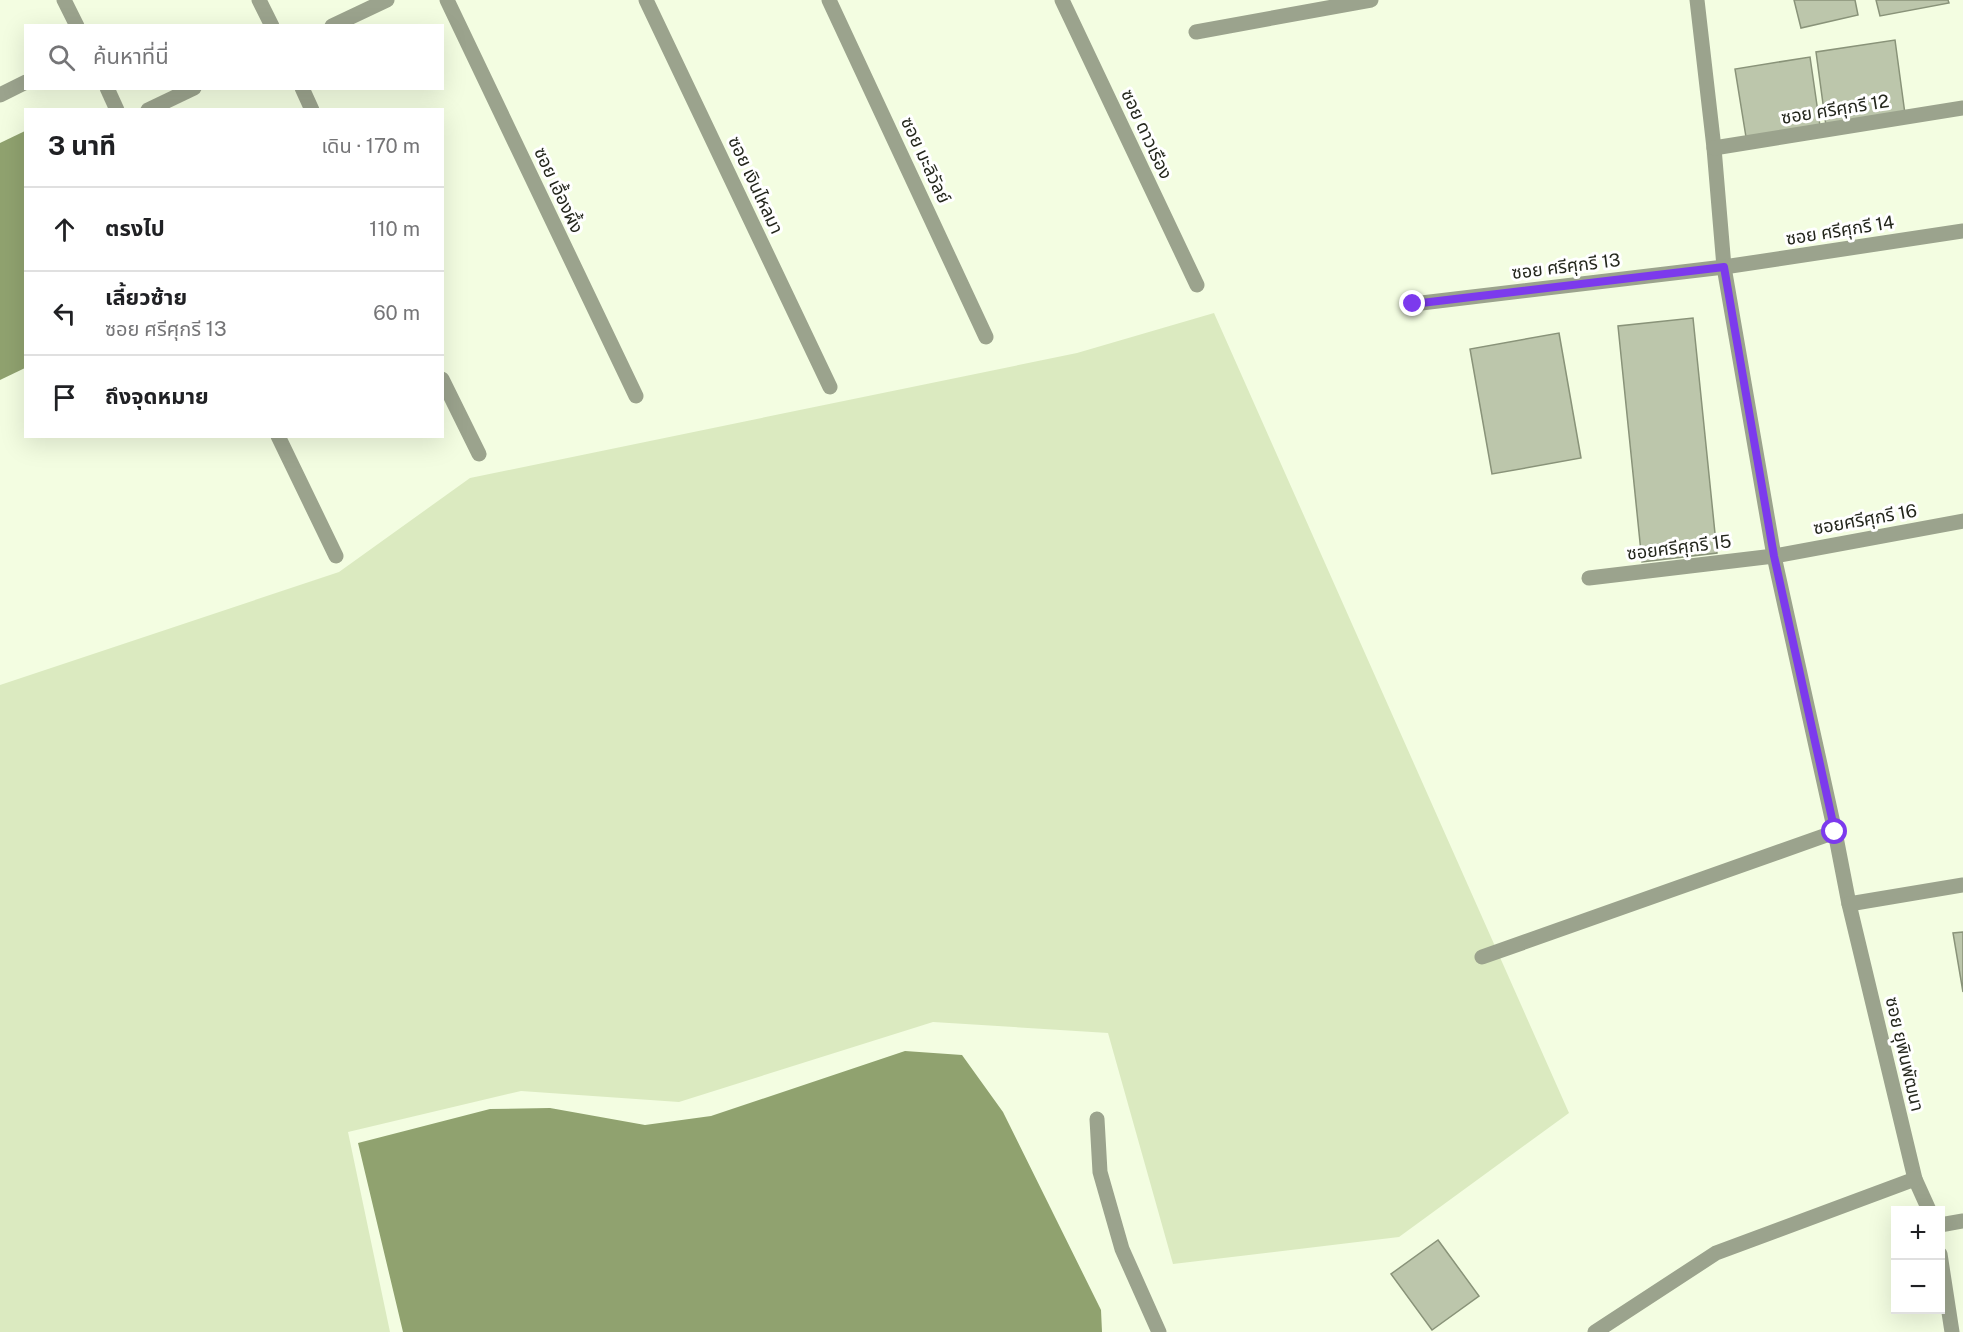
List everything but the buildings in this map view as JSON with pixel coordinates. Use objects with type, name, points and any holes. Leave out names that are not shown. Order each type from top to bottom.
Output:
[{"type":"street","points":[[64,0],[76,24]]},
{"type":"street","points":[[259,0],[271,24]]},
{"type":"street","points":[[336,24],[387,0]]},
{"type":"street","name":"ซอย เอื้องผึ้ง","points":[[447,0],[636,396]]},
{"type":"street","name":"ซอย เงินไหลมา","points":[[646,0],[830,387]]},
{"type":"street","name":"ซอย มะลิวัลย์","points":[[830,0],[986,337]]},
{"type":"street","name":"ซอย ดาวเรือง","points":[[1062,0],[1197,285]]},
{"type":"street","points":[[1196,32],[1371,0]]},
{"type":"street","name":"ซอย ยุพินพัฒนา","points":[[1697,0],[1714,148],[1724,267],[1774,556],[1849,904],[1915,1179],[1927,1206]]},
{"type":"street","points":[[0,95],[24,83]]},
{"type":"street","points":[[108,90],[116,108]]},
{"type":"street","points":[[152,108],[190,90]]},
{"type":"street","points":[[303,90],[311,108]]},
{"type":"street","name":"ซอย ศรีศุกรี 12","points":[[1714,148],[1963,108]]},
{"type":"street","name":"ซอย ศรีศุกรี 14","points":[[1724,267],[1963,231]]},
{"type":"street","name":"ซอย ศรีศุกรี 13","points":[[1413,304],[1724,267]]},
{"type":"street","points":[[444,383],[479,454]]},
{"type":"street","points":[[279,438],[336,556]]},
{"type":"street","name":"ซอยศรีศุกรี 16","points":[[1774,556],[1963,521]]},
{"type":"street","name":"ซอยศรีศุกรี 15","points":[[1589,578],[1774,556]]},
{"type":"street","points":[[1482,957],[1835,832]]},
{"type":"street","points":[[1849,904],[1963,885]]},
{"type":"street","points":[[1097,1119],[1100,1172],[1112,1216],[1122,1249],[1159,1332]]},
{"type":"street","points":[[1595,1332],[1716,1253],[1915,1179]]},
{"type":"street","points":[[1945,1224],[1963,1221]]},
{"type":"street","points":[[1942,1260],[1952,1332]]},
{"type":"shaded area","points":[[24,131],[24,368],[0,380],[0,143]]},
{"type":"shaded area","points":[[1214,313],[1569,1113],[1399,1237],[1173,1264],[1108,1033],[933,1022],[679,1102],[521,1091],[348,1132],[390,1332],[0,1332],[0,685],[339,572],[470,478],[1077,353]]},
{"type":"shaded area","points":[[905,1051],[962,1055],[1003,1112],[1101,1310],[1102,1332],[403,1332],[358,1143],[490,1109],[550,1108],[645,1125],[711,1116]]},
{"type":"route","points":[[1413,304],[1724,267],[1774,556],[1835,832]]}]
